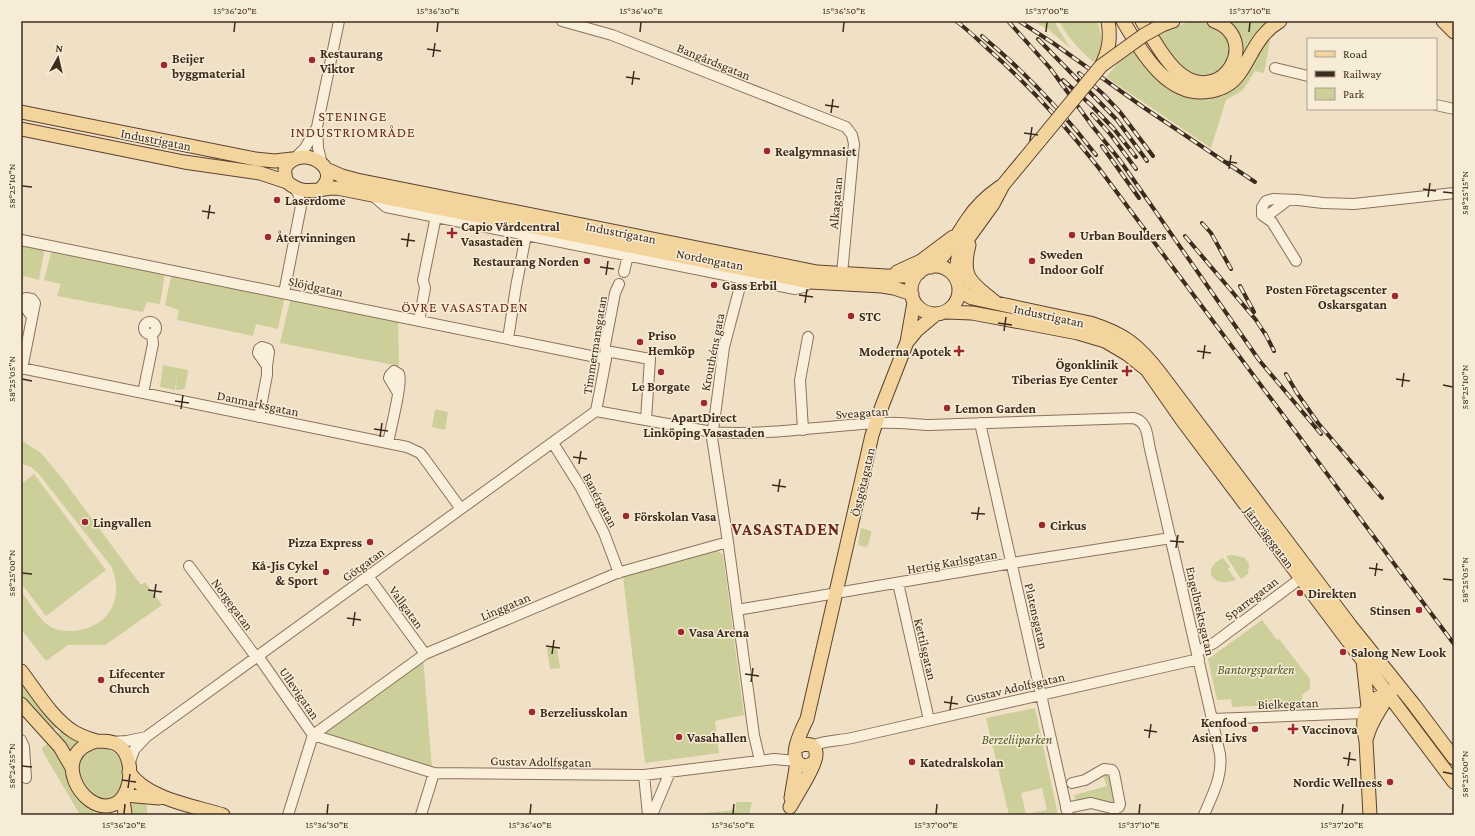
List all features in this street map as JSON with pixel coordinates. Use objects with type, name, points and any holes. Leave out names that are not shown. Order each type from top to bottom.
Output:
[{"type":"main road","points":[[1104,61],[1110,45],[1108,21]]},
{"type":"main road","points":[[1123,21],[1143,54],[1153,67],[1163,76],[1181,87],[1203,92],[1217,90],[1233,81],[1239,74],[1262,35],[1271,26],[1280,21]]},
{"type":"main road","points":[[1142,21],[1175,69],[1190,80],[1208,82],[1216,80],[1229,72],[1235,58],[1235,43],[1233,37],[1223,26],[1214,21]]},
{"type":"main road","points":[[1443,21],[1454,32]]},
{"type":"main road","points":[[1003,185],[980,203],[959,231],[945,254],[931,267],[916,276],[912,285],[913,298],[917,306],[925,312],[941,313],[956,304],[958,298],[957,266],[961,251],[973,231],[1003,185],[1104,61],[1127,36],[1162,22]]},
{"type":"main road","name":"Industrigatan","points":[[21,112],[255,158],[275,161],[294,159]]},
{"type":"main road","name":"Industrigatan","points":[[21,129],[184,162],[260,173],[290,184]]},
{"type":"main road","points":[[310,157],[318,160],[324,166],[328,175],[326,182],[324,186],[317,190],[305,191],[290,184],[285,176],[285,168],[287,164],[294,159],[310,157]]},
{"type":"main road","name":"Industrigatan","points":[[324,166],[342,176],[357,180],[817,272],[886,276],[905,276],[919,273]]},
{"type":"main road","name":"Industrigatan","points":[[317,190],[337,188],[810,282],[894,288],[913,298]]},
{"type":"main road","points":[[886,276],[921,261],[959,231]]},
{"type":"main road","points":[[973,231],[968,251],[968,275],[971,282],[977,288],[998,304]]},
{"type":"main road","points":[[931,267],[942,267],[952,272],[957,281]]},
{"type":"main road","name":"Industrigatan","points":[[957,281],[968,296],[979,300],[1067,318],[1101,327],[1123,336],[1140,348]]},
{"type":"main road","name":"Östgötagatan","points":[[789,811],[808,777],[813,753],[807,729],[807,719],[865,465],[876,423],[907,342],[913,298]]},
{"type":"main road","name":"Industrigatan","points":[[941,313],[972,313],[1058,329]]},
{"type":"main road","name":"Östgötagatan","points":[[907,342],[917,330],[941,313]]},
{"type":"main road","name":"Järnvägsgatan","points":[[1058,329],[1105,341],[1127,354],[1147,370],[1182,420],[1454,782]]},
{"type":"main road","name":"Järnvägsgatan","points":[[1140,348],[1350,625],[1454,758]]},
{"type":"main road","points":[[1364,661],[1366,710],[1364,730],[1366,741],[1370,815]]},
{"type":"main road","points":[[21,671],[50,709],[64,724],[76,733],[114,743],[121,748],[126,754],[130,767],[138,783],[167,798],[223,815]]},
{"type":"main road","points":[[1366,710],[1377,698],[1388,694],[1398,686]]},
{"type":"main road","points":[[1366,741],[1372,722],[1388,694]]},
{"type":"main road","points":[[21,704],[60,746],[72,766]]},
{"type":"main road","name":"Östgötagatan","points":[[789,811],[796,756],[801,731],[807,719]]},
{"type":"main road","points":[[102,741],[83,748],[75,756],[72,766],[72,774],[77,784],[102,815]]},
{"type":"main road","points":[[803,744],[813,753],[806,766],[796,756],[803,744]]},
{"type":"main road","points":[[124,815],[124,796],[128,785],[130,767]]},
{"type":"main road","points":[[90,801],[96,804],[108,806],[117,803],[124,796],[167,798]]},
{"type":"street","points":[[324,166],[318,148],[317,127],[340,21]]},
{"type":"street","name":"Bangårdsgatan","points":[[562,21],[612,35],[666,56],[846,127],[852,135]]},
{"type":"street","points":[[1275,68],[1307,76]]},
{"type":"street","points":[[1437,105],[1454,109]]},
{"type":"street","points":[[294,159],[309,142],[317,127]]},
{"type":"street","name":"Alkagatan","points":[[842,274],[854,144],[852,135]]},
{"type":"street","points":[[284,292],[301,206],[298,193],[290,184]]},
{"type":"street","points":[[301,206],[317,190]]},
{"type":"street","points":[[1296,261],[1272,222],[1262,215],[1271,213],[1288,200],[1354,204],[1454,193]]},
{"type":"street","name":"Nordengatan","points":[[372,195],[386,207],[795,289],[804,287],[810,282]]},
{"type":"street","points":[[419,321],[425,288],[423,280],[436,216]]},
{"type":"street","points":[[508,339],[526,235]]},
{"type":"street","name":"Slöjdgatan","points":[[21,240],[284,292],[508,339],[606,355],[650,359],[646,420]]},
{"type":"street","points":[[624,272],[628,255]]},
{"type":"street","name":"Krouthéns gata","points":[[742,278],[724,347],[712,440],[728,542],[754,735],[760,761]]},
{"type":"street","name":"Timmermansgatan","points":[[596,411],[606,355],[605,345],[614,297],[619,284]]},
{"type":"street","points":[[22,368],[32,317]]},
{"type":"street","points":[[143,393],[153,344],[152,334]]},
{"type":"street","points":[[802,430],[800,380],[808,337]]},
{"type":"street","points":[[259,416],[267,375],[266,366]]},
{"type":"street","name":"Danmarksgatan","points":[[22,368],[406,447],[420,453],[461,509]]},
{"type":"street","points":[[388,443],[398,393]]},
{"type":"street","name":"Sveagatan","points":[[596,411],[712,432],[733,433],[802,430],[876,423],[929,425],[1133,418]]},
{"type":"street","name":"Götgatan","points":[[130,767],[134,750],[146,737],[596,411]]},
{"type":"street","name":"Engelbrektsgatan","points":[[1133,418],[1141,420],[1144,426],[1220,754],[1221,771],[1204,815]]},
{"type":"street","name":"Platensgatan","points":[[980,423],[1042,694],[1067,812]]},
{"type":"street","name":"Banérgatan","points":[[553,442],[581,488],[604,533],[619,573]]},
{"type":"street","name":"Hertig Karlsgatan","points":[[737,610],[1012,563],[1171,538]]},
{"type":"street","name":"Linggatan","points":[[313,735],[425,654],[619,573],[728,542]]},
{"type":"street","name":"Norgegatan","points":[[189,566],[257,657]]},
{"type":"street","name":"Vallgatan","points":[[368,576],[425,654]]},
{"type":"street","name":"Sparregatan","points":[[1198,656],[1217,640],[1301,578]]},
{"type":"street","name":"Kettilsgatan","points":[[898,583],[929,720]]},
{"type":"street","name":"Gustav Adolfsgatan","points":[[813,753],[837,742],[1198,656]]},
{"type":"street","name":"Ullevigatan","points":[[257,657],[313,735],[288,815]]},
{"type":"street","name":"Bielkegatan","points":[[1212,719],[1366,710]]},
{"type":"street","name":"Gustav Adolfsgatan","points":[[313,735],[434,774],[644,775],[796,756]]},
{"type":"street","name":"Götgatan","points":[[102,741],[127,741],[146,737]]},
{"type":"street","points":[[21,740],[24,747],[26,778]]},
{"type":"street","points":[[1067,812],[1091,804],[1111,808],[1116,808],[1120,804],[1114,773],[1110,768],[1104,769],[1085,780],[1072,783]]},
{"type":"street","points":[[652,815],[670,772]]},
{"type":"street","points":[[421,815],[434,774]]},
{"type":"street","points":[[644,775],[648,815]]},
{"type":"green space","points":[[1032,21],[1054,21],[1070,48],[1048,29]]},
{"type":"green space","points":[[1059,21],[1097,21],[1101,42],[1099,52],[1093,62],[1074,43]]},
{"type":"green space","points":[[1224,21],[1272,21],[1242,61],[1239,59]]},
{"type":"green space","points":[[1189,22],[1209,23],[1221,29],[1231,46],[1227,66],[1208,78],[1185,72],[1155,36],[1165,30]]},
{"type":"green space","points":[[1272,30],[1264,73],[1255,71],[1243,90],[1226,100],[1211,148],[1106,77],[1125,55],[1133,49],[1145,64],[1208,97]]},
{"type":"green space","points":[[21,242],[45,247],[39,280],[24,276],[21,287]]},
{"type":"green space","points":[[52,249],[165,273],[160,304],[147,302],[143,312],[57,296],[61,284],[44,280]]},
{"type":"green space","points":[[172,272],[285,295],[278,329],[256,324],[253,336],[177,320],[179,310],[165,305]]},
{"type":"green space","points":[[291,297],[398,320],[399,366],[280,343]]},
{"type":"green space","points":[[163,365],[188,370],[185,389],[176,390],[177,376],[175,390],[160,387]]},
{"type":"green space","points":[[435,409],[448,412],[445,430],[432,427]]},
{"type":"green space","name":"Lingvallen","points":[[21,440],[41,453],[61,477],[141,585],[145,582],[162,605],[105,645],[68,645],[46,661],[21,629],[21,591],[46,624],[56,629],[74,631],[97,624],[105,617],[111,609],[115,599],[115,578],[111,566],[38,473],[30,466],[21,464]]},
{"type":"green space","points":[[34,474],[106,570],[46,616],[21,583],[21,484]]},
{"type":"green space","points":[[861,528],[871,531],[868,545],[866,547],[858,545]]},
{"type":"green space","name":"Vasa Arena","points":[[717,550],[723,555],[744,715],[715,721],[719,753],[645,763],[623,576]]},
{"type":"green space","points":[[1233,555],[1245,558],[1249,564],[1248,574],[1241,579],[1226,556]]},
{"type":"green space","points":[[1223,558],[1230,567],[1228,569],[1236,580],[1222,582],[1216,580],[1211,575],[1211,569],[1214,564]]},
{"type":"green space","name":"Bantorgsparken","points":[[1262,620],[1310,679],[1310,689],[1302,695],[1303,704],[1232,707],[1231,699],[1217,700],[1208,659]]},
{"type":"green space","points":[[557,647],[560,668],[550,669],[547,648]]},
{"type":"green space","points":[[423,658],[432,768],[321,732]]},
{"type":"green space","points":[[21,682],[58,726],[52,731],[21,697]]},
{"type":"green space","name":"Berzeliiparken","points":[[1035,708],[1058,815],[1009,815],[986,718]],"holes":[[[1042,788],[1047,810],[1026,814],[1021,793]]]},
{"type":"green space","points":[[63,729],[81,741],[71,753],[56,736]]},
{"type":"green space","points":[[50,742],[55,747],[82,801],[97,815],[80,815],[43,752],[42,748]]},
{"type":"green space","points":[[97,748],[107,749],[115,753],[123,768],[124,776],[122,785],[111,799],[98,799],[87,790],[79,774],[80,762],[82,758],[86,753]]},
{"type":"green space","points":[[1109,773],[1115,804],[1076,802],[1074,795],[1107,786],[1103,776],[1104,774]]},
{"type":"green space","points":[[147,800],[147,815],[129,815],[131,807],[134,803]]},
{"type":"green space","points":[[736,802],[752,802],[749,815],[706,815],[706,813],[736,810]]},
{"type":"railway","points":[[956,21],[1032,91],[1059,120],[1098,167],[1454,644]]},
{"type":"railway","points":[[1008,21],[1050,68],[1093,127],[1119,159],[1259,360],[1321,434]]},
{"type":"railway","points":[[1019,21],[1255,182]]},
{"type":"railway","points":[[982,36],[1013,63],[1042,92],[1096,155]]},
{"type":"railway","points":[[1038,39],[1117,120],[1147,161]]},
{"type":"railway","points":[[1079,73],[1102,93],[1120,112],[1153,156]]},
{"type":"railway","points":[[1063,80],[1091,105],[1114,129],[1136,157]]},
{"type":"railway","points":[[1092,114],[1111,135],[1136,169]]},
{"type":"railway","points":[[1102,146],[1139,198]]},
{"type":"railway","points":[[1202,223],[1211,233],[1231,269]]},
{"type":"railway","points":[[1185,236],[1256,320],[1267,337]]},
{"type":"railway","points":[[1240,286],[1254,312]]},
{"type":"railway","points":[[1265,333],[1274,351]]},
{"type":"railway","points":[[1286,374],[1318,423],[1382,498]]},
{"type":"place","name":"Restaurang Viktor","points":[[312,60]]},
{"type":"place","name":"Beijer byggmaterial","points":[[164,65]]},
{"type":"place","name":"Realgymnasiet","points":[[767,151]]},
{"type":"place","name":"Laserdome","points":[[277,200]]},
{"type":"place","name":"Capio Vårdcentral Vasastaden","points":[[452,233]]},
{"type":"place","name":"Urban Boulders","points":[[1072,235]]},
{"type":"place","name":"Återvinningen","points":[[268,237]]},
{"type":"place","name":"Restaurang Norden","points":[[587,261]]},
{"type":"place","name":"Sweden Indoor Golf","points":[[1032,261]]},
{"type":"place","name":"Gass Erbil","points":[[714,285]]},
{"type":"place","name":"Posten Företagscenter Oskarsgatan","points":[[1395,296]]},
{"type":"place","name":"STC","points":[[851,316]]},
{"type":"place","name":"Priso Hemköp","points":[[640,342]]},
{"type":"place","name":"Moderna Apotek","points":[[959,351]]},
{"type":"place","name":"Ögonklinik Tiberias Eye Center","points":[[1127,371]]},
{"type":"place","name":"Le Borgate","points":[[661,372]]},
{"type":"place","name":"ApartDirect Linköping Vasastaden","points":[[704,403]]},
{"type":"place","name":"Lemon Garden","points":[[947,408]]},
{"type":"place","name":"Förskolan Vasa","points":[[626,516]]},
{"type":"place","name":"Lingvallen","points":[[85,522]]},
{"type":"place","name":"Cirkus","points":[[1042,525]]},
{"type":"place","name":"Pizza Express","points":[[370,542]]},
{"type":"place","name":"Kå-Jis Cykel & Sport","points":[[326,572]]},
{"type":"place","name":"Direkten","points":[[1300,593]]},
{"type":"place","name":"Stinsen","points":[[1419,610]]},
{"type":"place","name":"Vasa Arena","points":[[681,632]]},
{"type":"place","name":"Salong New Look","points":[[1343,652]]},
{"type":"place","name":"Lifecenter Church","points":[[101,680]]},
{"type":"place","name":"Berzeliusskolan","points":[[532,712]]},
{"type":"place","name":"Kenfood Asien Livs","points":[[1255,729]]},
{"type":"place","name":"Vaccinova","points":[[1293,729]]},
{"type":"place","name":"Vasahallen","points":[[679,737]]},
{"type":"place","name":"Katedralskolan","points":[[912,762]]},
{"type":"place","name":"Nordic Wellness","points":[[1390,782]]},
{"type":"district","name":"STENINGE INDUSTRIOMRÅDE","points":[[353,124]]},
{"type":"district","name":"ÖVRE VASASTADEN","points":[[465,307]]},
{"type":"district","name":"VASASTADEN","points":[[786,529]]}]
